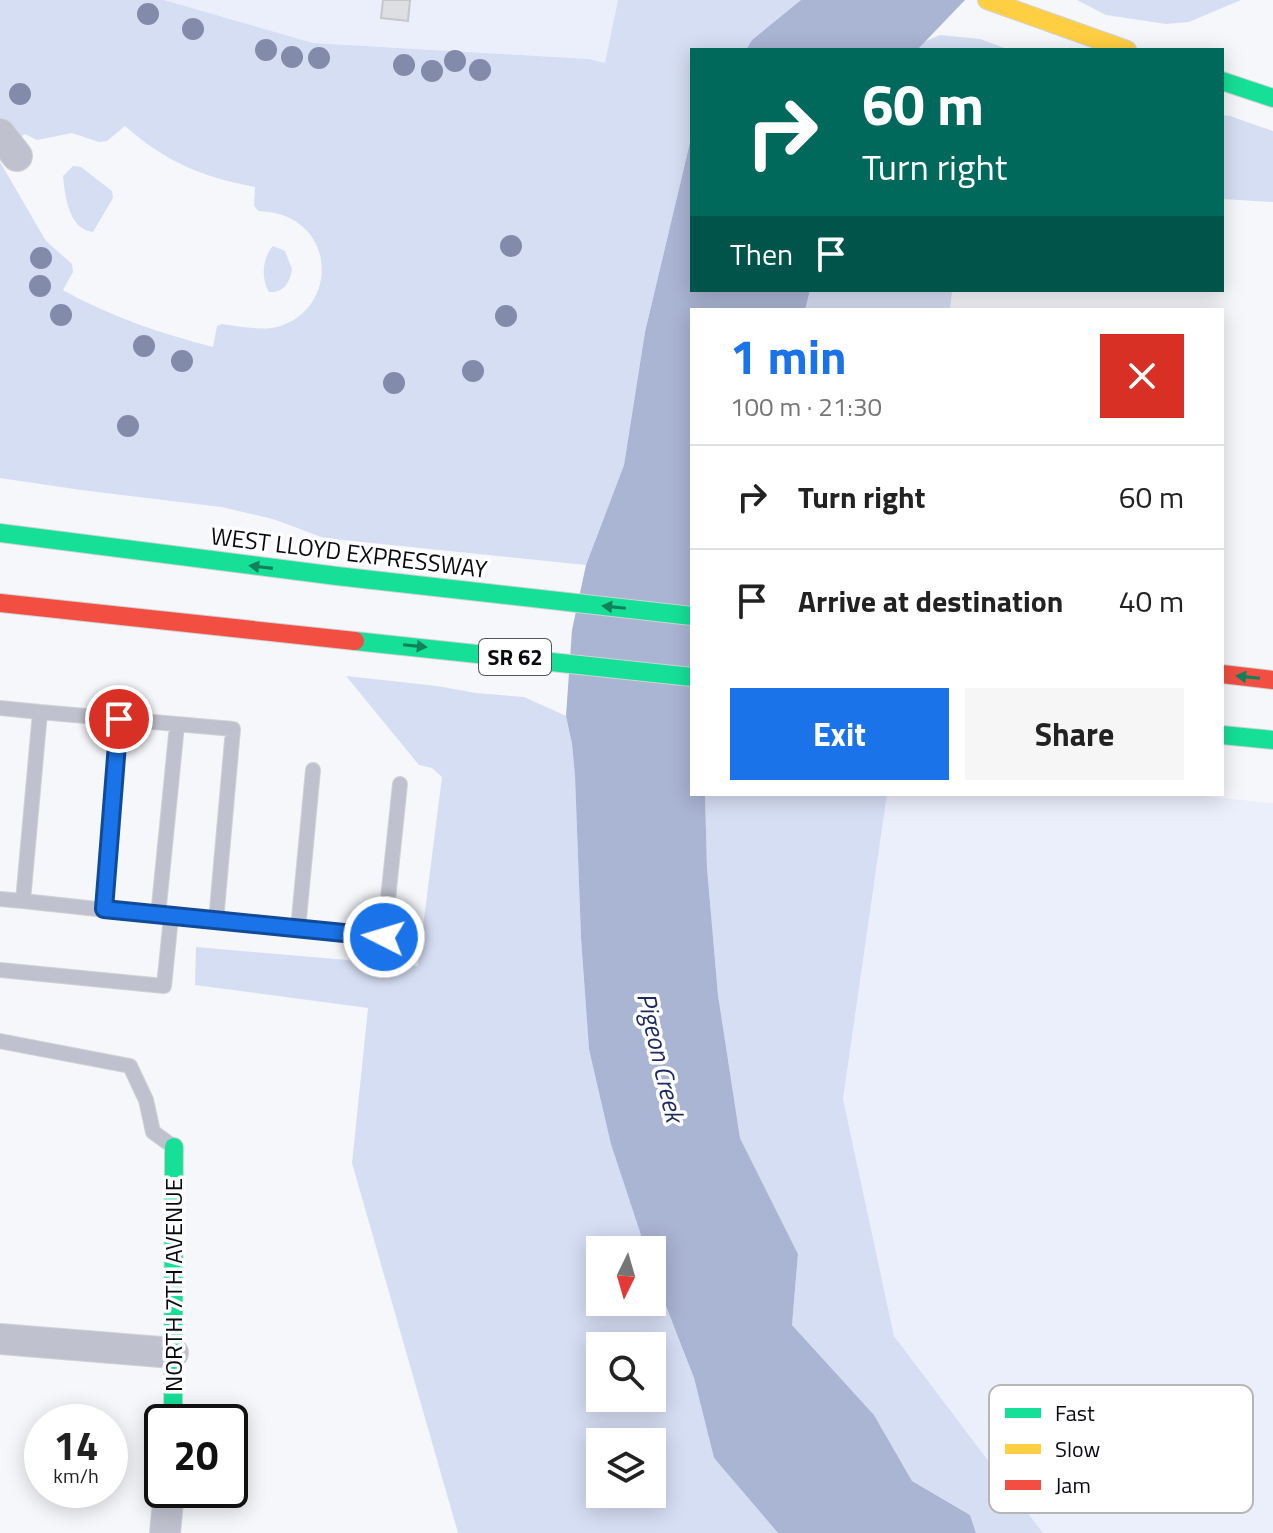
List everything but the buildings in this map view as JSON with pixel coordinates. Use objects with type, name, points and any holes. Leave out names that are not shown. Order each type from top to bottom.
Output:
[{"type":"main road","points":[[987,0],[1121,48]]},
{"type":"main road","points":[[1224,82],[1273,98]]},
{"type":"main road","name":"WEST LLOYD EXPRESSWAY","points":[[0,533],[690,616]]},
{"type":"main road","name":"SR 62","points":[[0,603],[690,677]]},
{"type":"main road","points":[[0,616],[166,620]]},
{"type":"main road","points":[[1224,674],[1273,680]]},
{"type":"main road","points":[[1224,735],[1273,740]]},
{"type":"main road","name":"NORTH 7TH AVENUE","points":[[173,1404],[174,1147]]},
{"type":"street","points":[[0,1339],[173,1353]]},
{"type":"street","points":[[165,1533],[167,1508]]},
{"type":"lane","points":[[0,708],[233,729],[216,921]]},
{"type":"lane","points":[[23,901],[40,712]]},
{"type":"lane","points":[[104,909],[119,719]]},
{"type":"lane","points":[[0,970],[164,986],[164,916],[177,725]]},
{"type":"lane","points":[[298,929],[313,770]]},
{"type":"lane","points":[[0,899],[384,937],[400,784]]},
{"type":"lane","points":[[0,1041],[130,1066],[146,1100],[153,1132],[174,1147]]},
{"type":"shaded area","points":[[0,0],[164,0],[313,43],[589,59],[605,63],[618,0],[801,0],[752,40],[747,48],[690,48],[690,142],[645,332],[624,465],[586,565],[324,538],[273,519],[221,507],[0,478],[0,162],[46,241],[72,264],[73,272],[63,290],[155,330],[213,347],[217,326],[222,324],[272,328],[295,319],[310,305],[320,286],[322,265],[317,245],[304,228],[285,216],[258,211],[254,205],[255,187],[186,166],[155,149],[125,126],[107,141],[99,142],[72,133],[37,140],[25,134],[0,149]]},
{"type":"shaded area","points":[[164,0],[618,0],[606,64],[589,59],[313,43]]},
{"type":"shaded area","points":[[1077,0],[1241,0],[1189,22],[1166,24],[1106,15]]},
{"type":"shaded area","points":[[940,35],[980,39],[1005,48],[918,48],[921,43]]},
{"type":"shaded area","points":[[1224,115],[1273,131],[1273,202],[1224,199]]},
{"type":"shaded area","points":[[73,166],[81,167],[112,191],[113,198],[93,232],[78,225],[69,210],[63,176]]},
{"type":"shaded area","points":[[273,246],[285,251],[292,269],[285,286],[279,291],[269,292],[264,269]]},
{"type":"shaded area","points":[[810,292],[952,292],[950,308],[806,308]]},
{"type":"shaded area","points":[[346,676],[524,697],[566,716],[575,776],[589,1049],[642,1236],[586,1236],[586,1316],[666,1316],[666,1306],[694,1378],[714,1458],[778,1533],[458,1533],[352,1163],[368,1008],[195,985],[196,947],[418,966],[442,777],[432,768],[419,765]]},
{"type":"shaded area","points":[[705,796],[887,796],[843,1099],[894,1336],[989,1462],[989,1513],[1028,1513],[1043,1533],[976,1533],[970,1515],[912,1481],[874,1415],[792,1325],[798,1254],[740,1138],[718,995],[707,868]]},
{"type":"shaded area","points":[[887,796],[1202,796],[1273,803],[1273,1533],[1043,1533],[1028,1513],[1253,1513],[1253,1385],[989,1385],[989,1462],[894,1336],[843,1099]]},
{"type":"water","points":[[801,0],[965,0],[919,48],[747,48],[752,40]]},
{"type":"water","name":"Pigeon Creek","points":[[690,142],[690,292],[810,292],[806,308],[690,308],[690,796],[705,796],[707,868],[718,995],[740,1138],[798,1254],[792,1325],[874,1415],[912,1481],[970,1515],[976,1533],[778,1533],[714,1458],[694,1378],[666,1306],[666,1236],[641,1236],[611,1144],[589,1049],[575,776],[566,716],[572,630],[586,565],[624,465],[645,332]]},
{"type":"traffic: fast","points":[[1224,82],[1273,98]]},
{"type":"traffic: fast","points":[[0,533],[337,576],[690,616]]},
{"type":"traffic: fast","points":[[355,641],[690,677]]},
{"type":"traffic: fast","points":[[1224,735],[1273,740]]},
{"type":"traffic: fast","points":[[173,1404],[174,1147]]},
{"type":"traffic: slow","points":[[987,0],[1121,48]]},
{"type":"traffic: jam","points":[[0,603],[355,641]]},
{"type":"traffic: jam","points":[[1224,674],[1273,680]]},
{"type":"route","points":[[119,719],[104,909],[384,937]]}]
